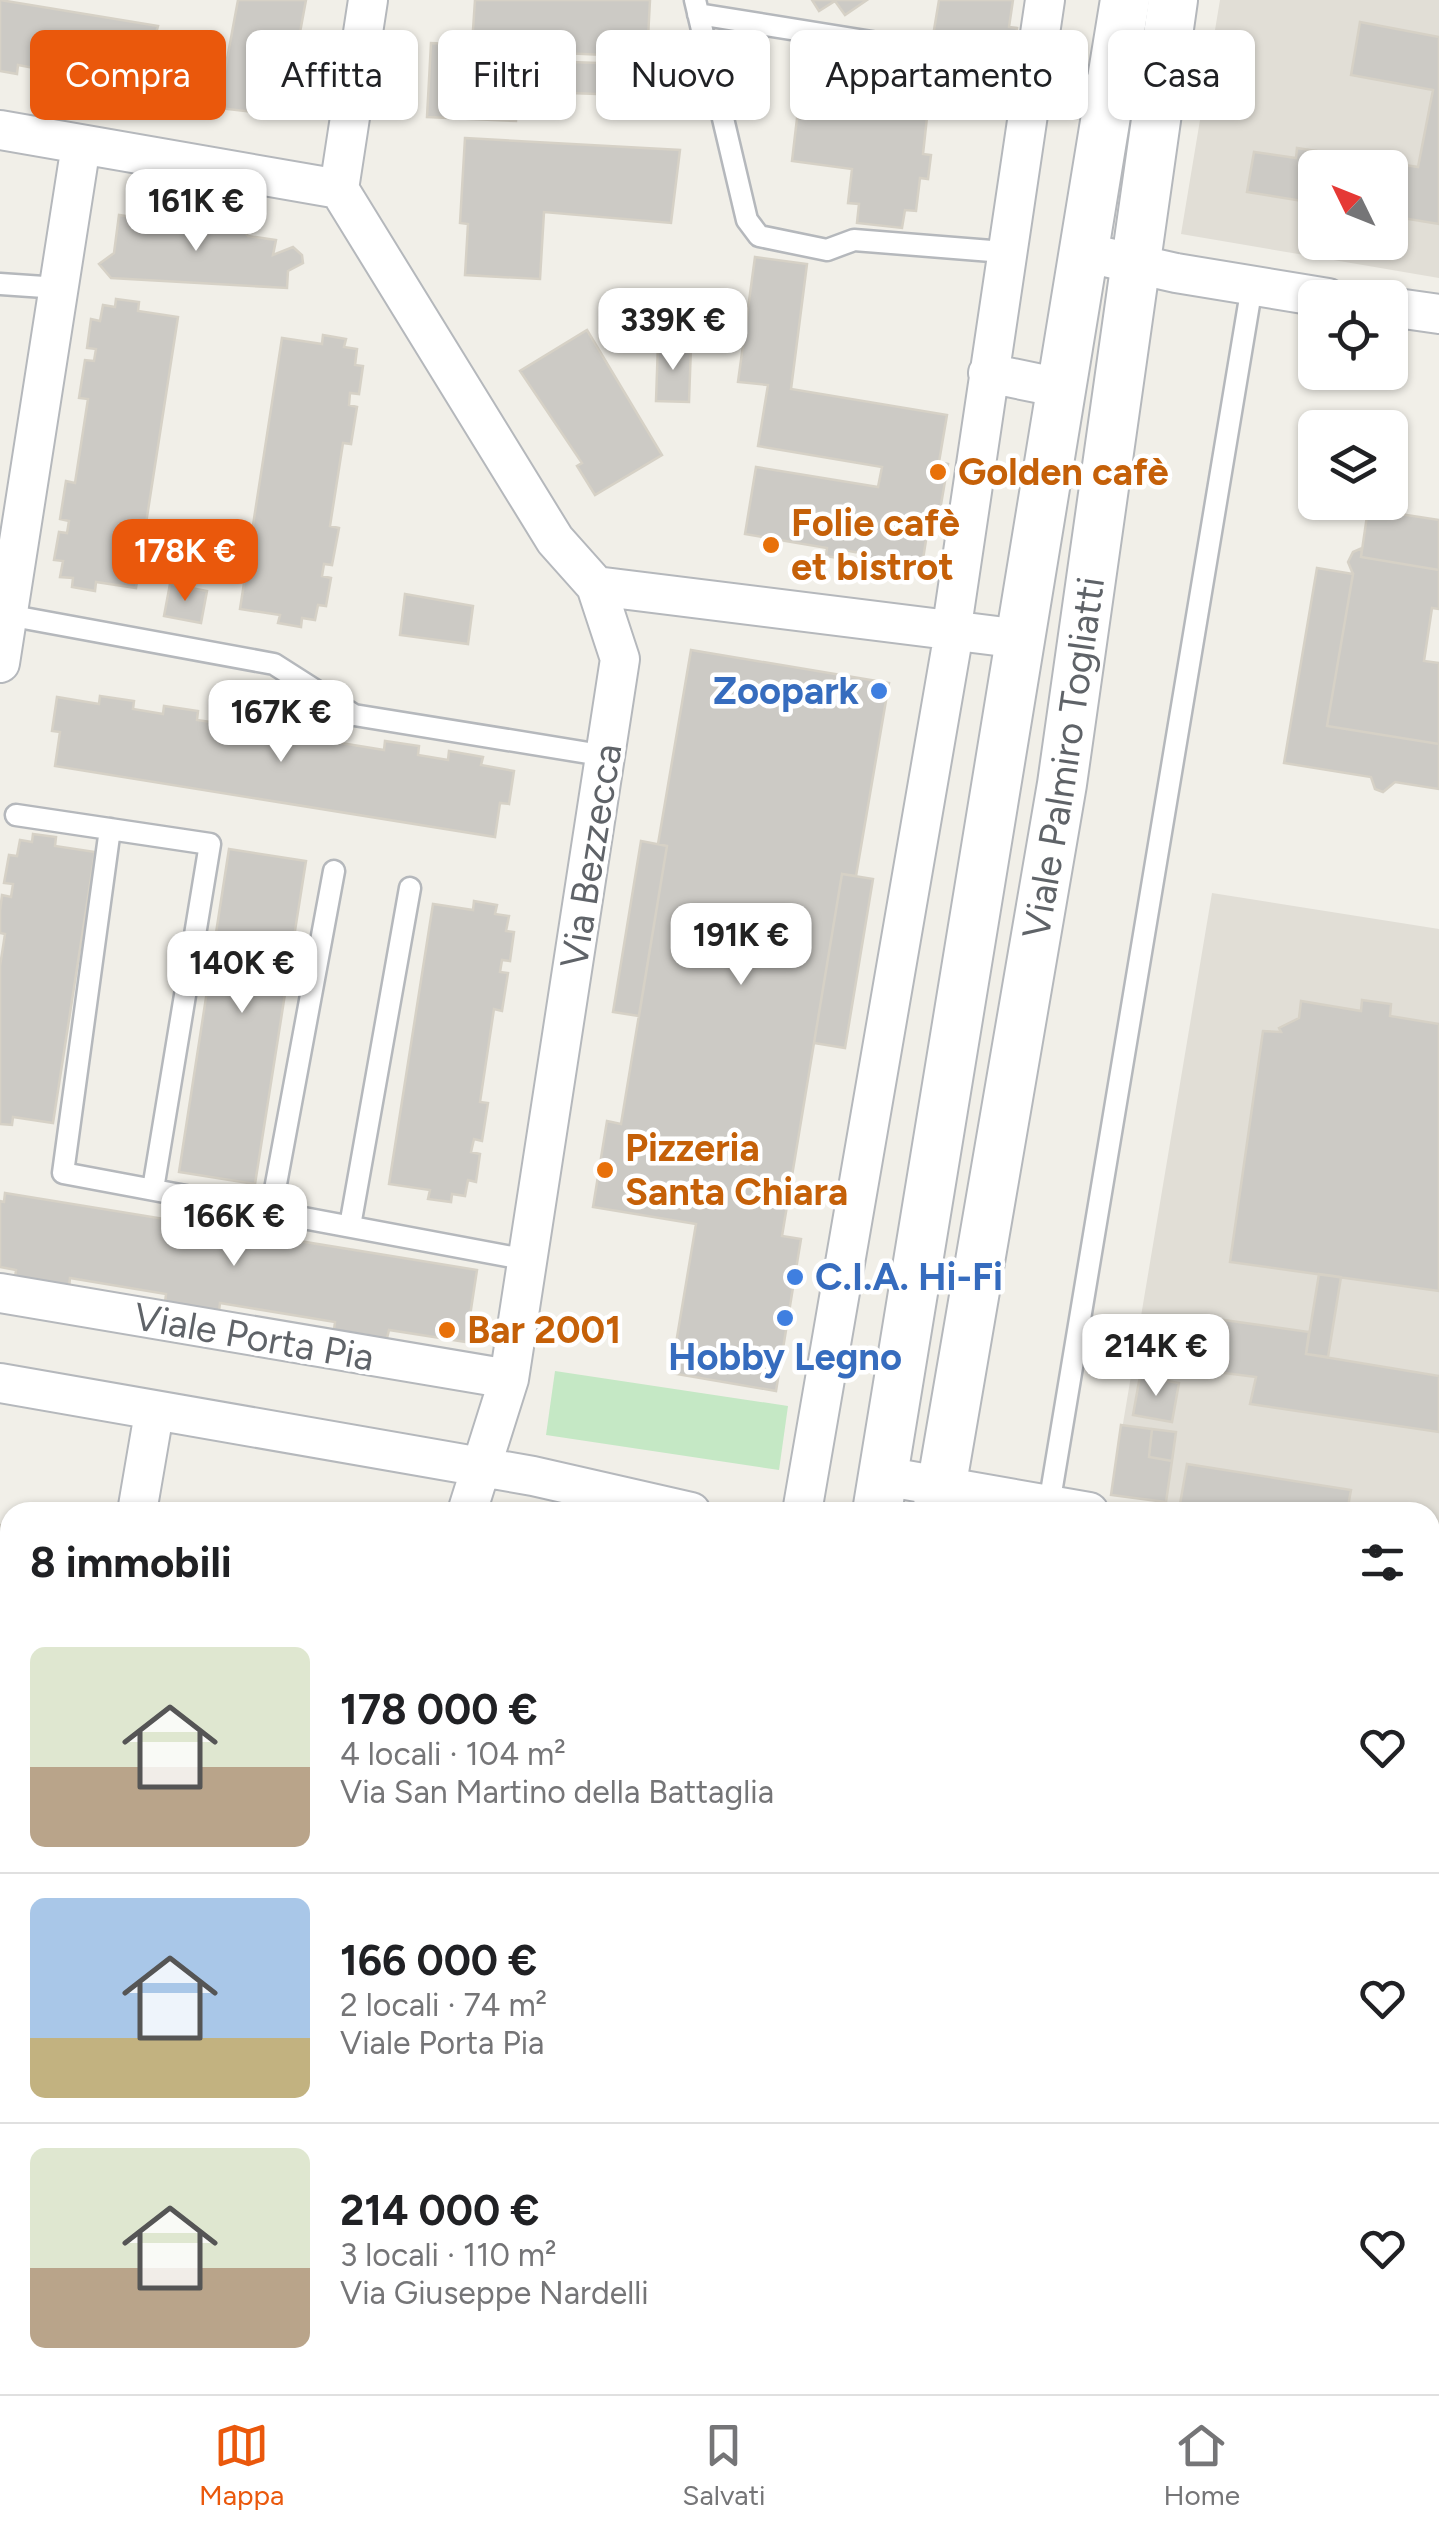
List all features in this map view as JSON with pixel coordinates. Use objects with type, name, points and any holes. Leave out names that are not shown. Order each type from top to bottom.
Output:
[{"type":"street","points":[[0,130],[339,189],[368,0]]},
{"type":"street","points":[[1040,30],[1045,0]]},
{"type":"street","name":"Viale Palmiro Togliatti","points":[[1120,30],[1125,0]]},
{"type":"street","name":"Viale Palmiro Togliatti","points":[[939,1500],[1062,784],[1172,0]]},
{"type":"street","points":[[1088,94],[1108,98]]},
{"type":"street","name":"Viale Palmiro Togliatti","points":[[880,1494],[1108,98]]},
{"type":"street","points":[[804,1502],[952,632],[1026,120]]},
{"type":"street","points":[[0,664],[4,614],[82,145]]},
{"type":"street","name":"Via Bezzecca","points":[[339,189],[556,540],[596,586],[620,658],[608,756],[509,1379],[470,1502]]},
{"type":"street","points":[[1083,252],[1298,293]]},
{"type":"street","points":[[1408,310],[1439,314]]},
{"type":"street","points":[[988,373],[1061,388]]},
{"type":"street","name":"Viale Palmiro Togliatti","points":[[596,586],[1021,640]]},
{"type":"street","name":"Viale Porta Pia","points":[[0,1293],[509,1379]]},
{"type":"street","points":[[0,1383],[482,1467],[644,1502]]},
{"type":"street","points":[[139,1502],[154,1412]]},
{"type":"street","points":[[880,1494],[966,1502]]},
{"type":"lane","points":[[812,30],[697,7],[746,220],[759,236],[827,250],[854,240],[1004,252]]},
{"type":"lane","points":[[0,284],[59,288]]},
{"type":"lane","points":[[1050,1502],[1252,286]]},
{"type":"lane","points":[[4,614],[274,664],[354,715],[608,756]]},
{"type":"lane","points":[[16,814],[210,844],[153,1189]]},
{"type":"lane","points":[[110,829],[63,1173],[528,1260]]},
{"type":"lane","points":[[271,1211],[334,872]]},
{"type":"lane","points":[[350,1226],[410,888]]},
{"type":"shaded area","points":[[1220,0],[1439,0],[1439,278],[1333,260],[1408,260],[1408,150],[1298,150],[1298,254],[1181,234],[1200,120],[1255,120],[1255,30],[1215,30]]},
{"type":"shaded area","points":[[1212,893],[1439,929],[1439,1502],[1161,1502],[1111,1495]]},
{"type":"green space","points":[[555,1371],[788,1406],[779,1470],[546,1435]]},
{"type":"building","points":[[0,0],[158,26],[157,30],[30,30],[30,67],[18,65],[17,74],[0,71]]},
{"type":"building","points":[[238,0],[306,0],[300,30],[246,30],[246,111],[226,109],[226,65]]},
{"type":"building","points":[[475,0],[650,0],[648,30],[596,30],[596,55],[576,54],[576,30],[473,30]]},
{"type":"building","points":[[812,0],[867,0],[845,15],[835,1],[819,11]]},
{"type":"building","points":[[939,0],[1013,0],[1009,27],[1017,30],[934,30]]},
{"type":"building","points":[[1360,22],[1439,37],[1439,224],[1408,219],[1408,165],[1418,167],[1433,90],[1351,75]]},
{"type":"building","points":[[431,43],[438,43],[438,117],[427,117]]},
{"type":"building","points":[[576,62],[596,63],[596,94],[576,93]]},
{"type":"building","points":[[797,120],[927,120],[923,154],[931,155],[928,179],[920,178],[916,211],[905,210],[902,228],[857,223],[859,204],[848,203],[852,169],[792,161]]},
{"type":"building","points":[[465,138],[680,150],[671,223],[544,212],[540,279],[465,275],[468,224],[460,223]]},
{"type":"building","points":[[1297,148],[1310,150],[1298,150],[1298,200],[1247,192],[1254,152],[1296,158]]},
{"type":"building","points":[[160,209],[171,224],[186,213],[197,228],[211,217],[222,231],[237,221],[248,236],[276,240],[273,255],[293,247],[302,255],[303,263],[288,271],[287,288],[111,278],[99,264],[114,253],[119,215],[145,219]]},
{"type":"building","points":[[755,257],[807,264],[791,389],[947,415],[939,462],[948,464],[938,522],[929,521],[921,572],[904,569],[905,560],[895,559],[894,567],[864,563],[865,554],[844,550],[843,559],[826,556],[827,548],[745,534],[756,467],[878,487],[882,467],[758,446],[768,385],[738,382]]},
{"type":"building","points":[[116,299],[139,302],[138,311],[178,317],[136,588],[96,582],[95,591],[72,587],[73,578],[60,577],[63,561],[54,560],[59,532],[67,533],[69,521],[60,519],[66,481],[75,483],[88,399],[79,398],[85,360],[94,361],[96,349],[87,348],[91,319],[100,321],[103,305],[115,307]]},
{"type":"building","points":[[587,330],[662,455],[595,495],[577,466],[582,463],[520,371]]},
{"type":"building","points":[[323,335],[346,339],[344,347],[357,349],[355,365],[363,366],[359,394],[350,393],[349,405],[357,407],[351,444],[343,443],[330,526],[339,528],[332,565],[324,564],[322,576],[331,578],[326,606],[318,605],[315,620],[302,618],[301,627],[278,623],[280,615],[240,609],[282,338],[322,344]]},
{"type":"building","points":[[658,344],[691,346],[689,402],[656,401]]},
{"type":"building","points":[[1408,515],[1439,520],[1439,570],[1361,557],[1366,520],[1408,520]]},
{"type":"building","points":[[1362,548],[1361,557],[1439,570],[1439,609],[1432,608],[1424,661],[1439,663],[1439,744],[1327,726],[1353,574],[1348,562],[1353,552]]},
{"type":"building","points":[[1317,568],[1353,574],[1327,726],[1439,744],[1439,789],[1395,782],[1383,792],[1375,789],[1371,777],[1284,763]]},
{"type":"building","points":[[170,584],[207,591],[201,623],[164,616]]},
{"type":"building","points":[[405,594],[473,606],[468,644],[400,635]]},
{"type":"building","points":[[691,650],[889,683],[856,876],[842,874],[782,1236],[801,1239],[776,1391],[671,1373],[696,1224],[593,1207],[607,1121],[621,1124],[667,846],[658,844]]},
{"type":"building","points":[[100,696],[134,701],[133,709],[163,714],[164,706],[198,711],[197,720],[244,727],[245,719],[279,724],[278,733],[307,737],[308,729],[342,734],[341,743],[384,750],[385,741],[419,746],[418,755],[448,760],[449,751],[483,757],[481,765],[514,771],[509,804],[500,803],[495,837],[55,766],[60,732],[52,731],[57,697],[99,704]]},
{"type":"building","points":[[33,834],[56,837],[55,846],[95,852],[53,1123],[13,1117],[12,1125],[0,1124],[0,966],[5,934],[0,933],[0,911],[2,895],[11,897],[13,884],[4,883],[9,855],[17,856],[20,840],[32,842]]},
{"type":"building","points":[[641,841],[667,846],[639,1016],[613,1012]]},
{"type":"building","points":[[229,849],[306,861],[255,1184],[179,1172]]},
{"type":"building","points":[[842,874],[873,879],[845,1048],[814,1043]]},
{"type":"building","points":[[474,901],[497,905],[495,914],[509,916],[506,931],[514,932],[510,961],[502,960],[500,972],[508,973],[502,1011],[494,1009],[480,1102],[488,1103],[482,1141],[474,1139],[471,1152],[480,1154],[476,1182],[468,1180],[465,1196],[452,1194],[451,1202],[428,1199],[430,1190],[389,1184],[433,904],[473,910]]},
{"type":"building","points":[[1362,1000],[1391,1004],[1390,1016],[1439,1024],[1439,1291],[1230,1262],[1263,1031],[1281,1032],[1279,1028],[1299,1018],[1301,1001],[1361,1011]]},
{"type":"building","points":[[5,1193],[477,1270],[466,1342],[389,1330],[387,1338],[334,1330],[335,1322],[220,1303],[219,1311],[165,1303],[166,1294],[70,1278],[69,1287],[15,1278],[16,1270],[0,1267],[0,1201],[4,1202]]},
{"type":"building","points":[[1319,1274],[1341,1277],[1328,1357],[1306,1354]]},
{"type":"building","points":[[1224,1320],[1309,1332],[1306,1354],[1439,1376],[1439,1432],[1250,1404],[1256,1377],[1216,1372]]},
{"type":"building","points":[[1140,1376],[1179,1383],[1172,1422],[1133,1415]]},
{"type":"building","points":[[1121,1425],[1152,1429],[1149,1457],[1172,1461],[1166,1502],[1111,1495]]},
{"type":"building","points":[[1152,1429],[1176,1432],[1172,1461],[1149,1457]]},
{"type":"building","points":[[1187,1464],[1351,1490],[1349,1502],[1180,1502]]},
{"type":"place","name":"Golden cafè","points":[[938,472]]},
{"type":"place","name":"Folie cafè et bistrot","points":[[771,545]]},
{"type":"place","name":"Zoopark","points":[[879,691]]},
{"type":"place","name":"Pizzeria Santa Chiara","points":[[605,1170]]},
{"type":"place","name":"C.I.A. Hi-Fi","points":[[795,1277]]},
{"type":"place","name":"Hobby Legno","points":[[785,1318]]},
{"type":"place","name":"Bar 2001","points":[[447,1330]]}]
